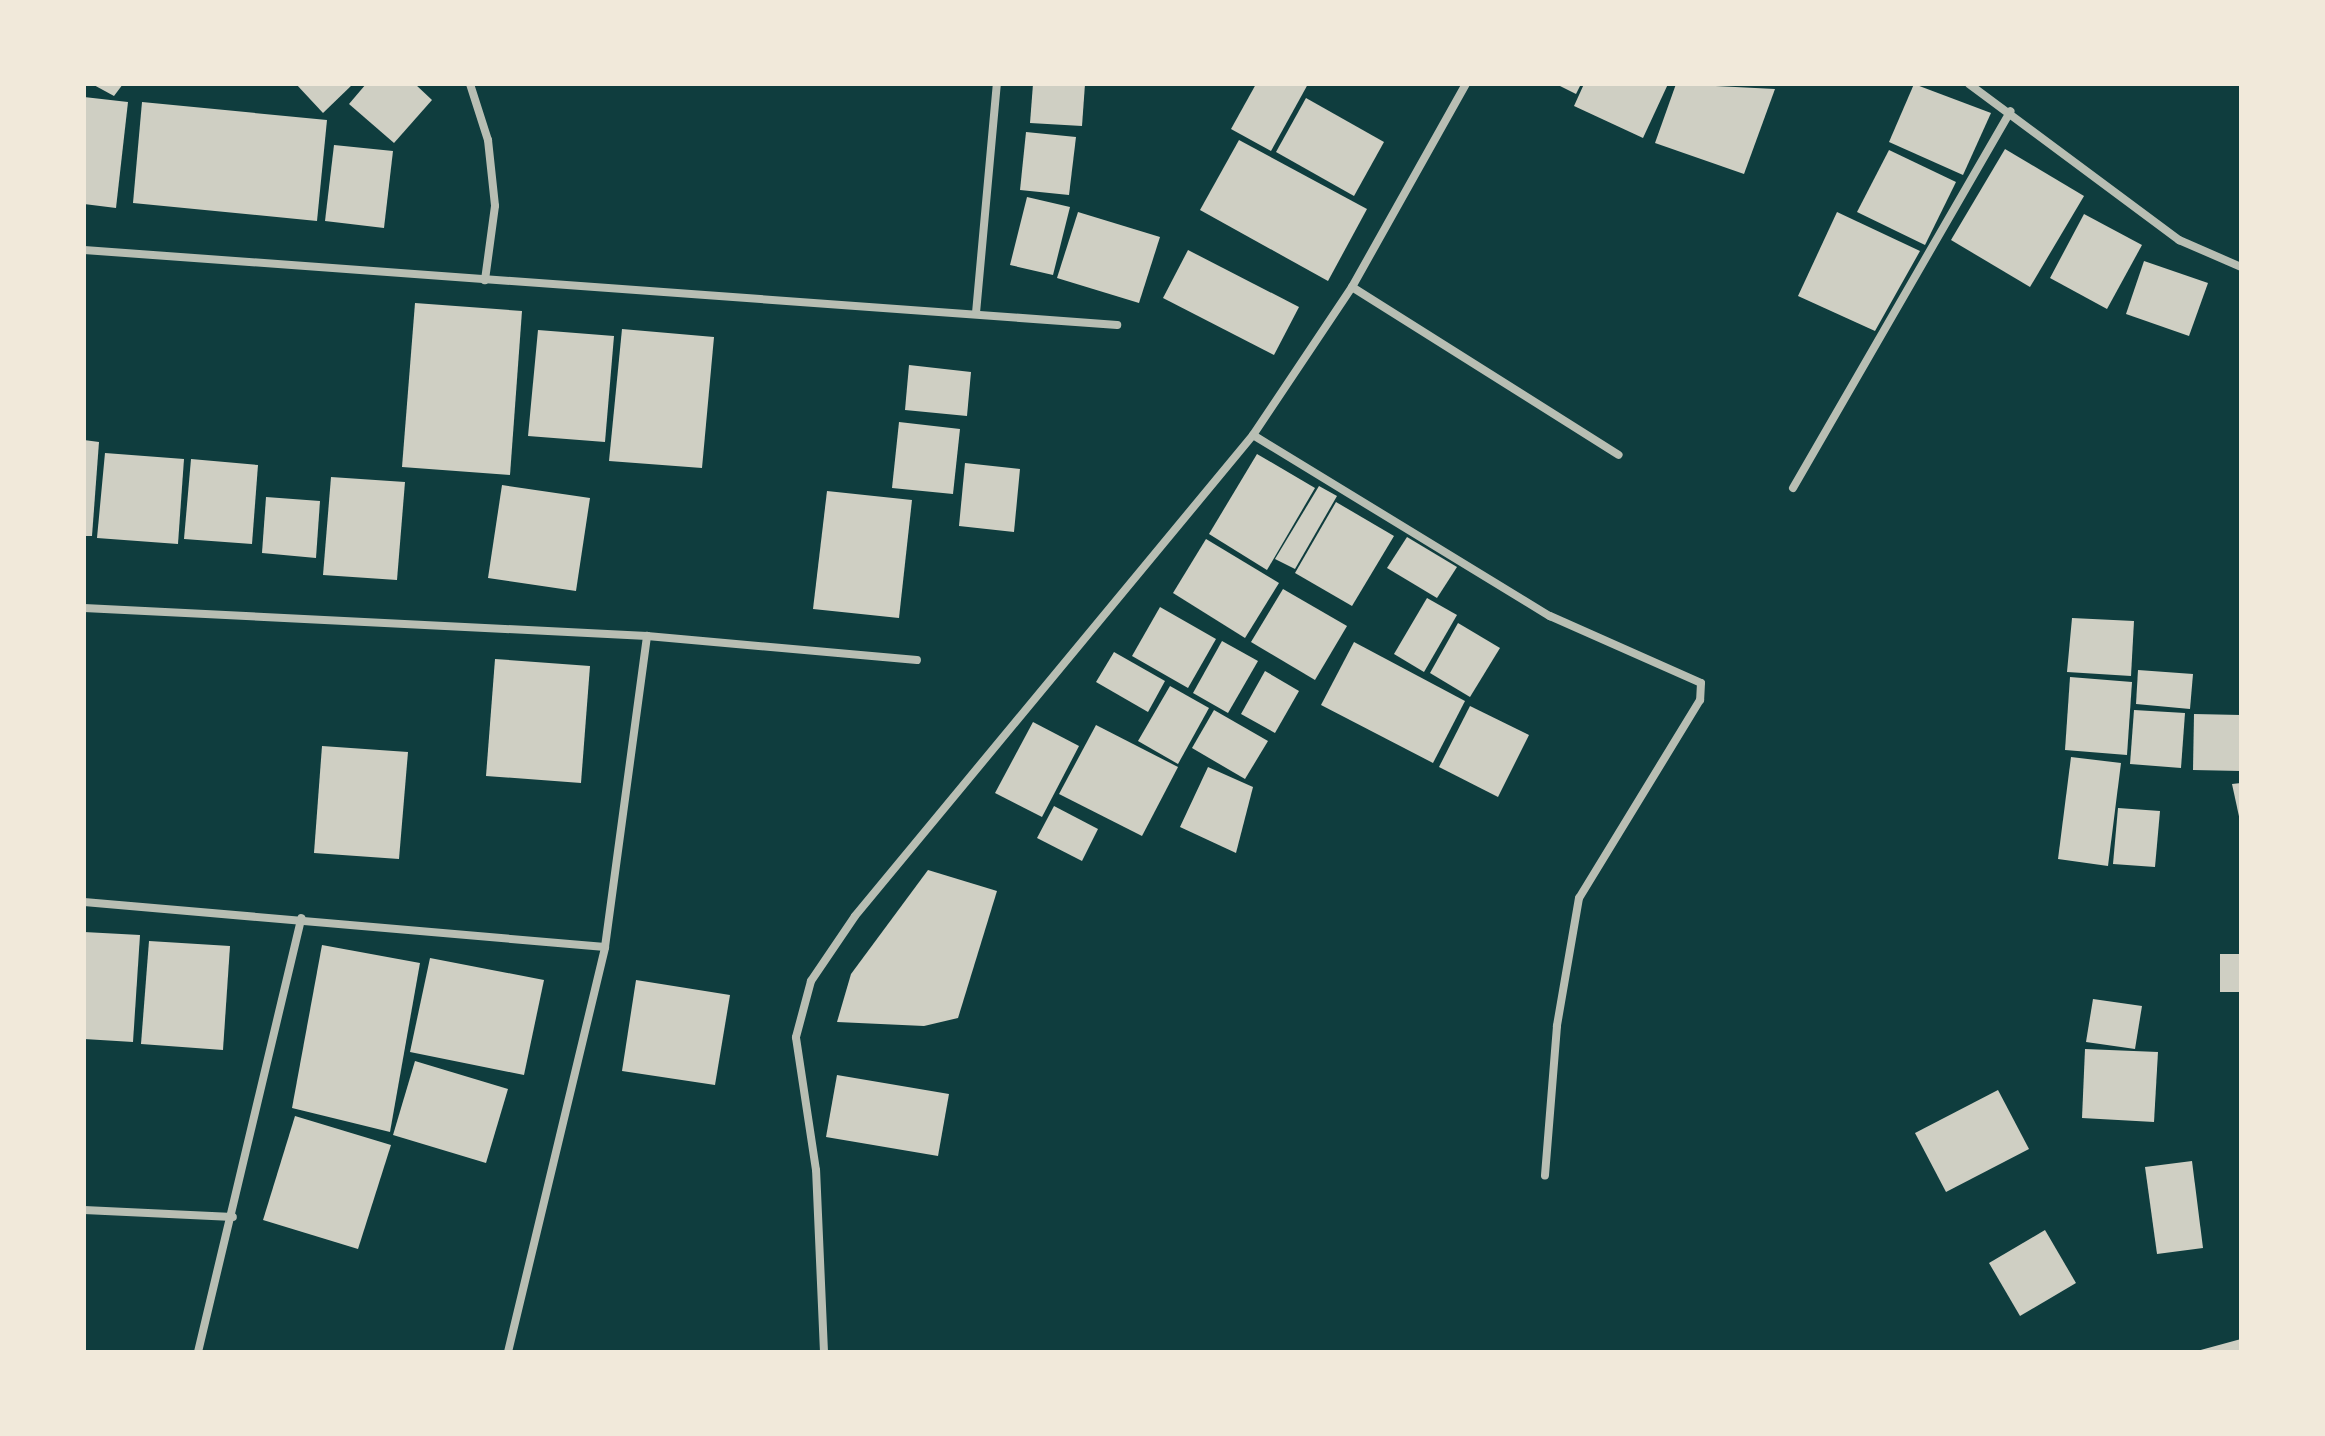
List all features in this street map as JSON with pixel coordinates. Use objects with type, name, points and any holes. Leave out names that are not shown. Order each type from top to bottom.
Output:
[{"type":"street","points":[[470,84],[488,140],[495,206],[485,280]]},
{"type":"street","points":[[976,313],[997,84]]},
{"type":"street","points":[[824,1352],[816,1170],[796,1037],[811,981],[855,916],[1253,435],[1352,287],[1466,84]]},
{"type":"street","points":[[1969,84],[2011,111],[2179,240],[2241,267]]},
{"type":"street","points":[[1793,488],[2011,111]]},
{"type":"street","points":[[84,250],[1117,325]]},
{"type":"street","points":[[1352,287],[1619,455]]},
{"type":"street","points":[[1253,435],[1550,616],[1701,683],[1700,700],[1579,898],[1557,1026],[1545,1176]]},
{"type":"street","points":[[84,608],[647,636],[917,660]]},
{"type":"street","points":[[508,1352],[605,947],[647,636]]},
{"type":"street","points":[[84,902],[301,918],[605,947]]},
{"type":"street","points":[[198,1352],[233,1217],[301,918]]},
{"type":"street","points":[[84,1210],[233,1217]]},
{"type":"building","points":[[92,84],[123,84],[114,96]]},
{"type":"building","points":[[296,84],[353,84],[323,113]]},
{"type":"building","points":[[366,84],[415,84],[432,100],[394,143],[349,104]]},
{"type":"building","points":[[1033,84],[1085,84],[1082,126],[1030,123]]},
{"type":"building","points":[[1256,84],[1308,84],[1271,151],[1231,129]]},
{"type":"building","points":[[1556,84],[1581,84],[1576,94]]},
{"type":"building","points":[[1584,84],[1668,84],[1643,138],[1574,106]]},
{"type":"building","points":[[1676,84],[1775,89],[1744,174],[1655,143]]},
{"type":"building","points":[[1914,84],[1991,113],[1963,175],[1889,142]]},
{"type":"building","points":[[84,97],[128,102],[116,208],[84,204]]},
{"type":"building","points":[[1306,98],[1384,142],[1354,196],[1276,152]]},
{"type":"building","points":[[142,102],[327,120],[317,221],[133,203]]},
{"type":"building","points":[[1026,132],[1076,137],[1069,195],[1020,190]]},
{"type":"building","points":[[1239,140],[1367,209],[1328,281],[1200,210]]},
{"type":"building","points":[[334,145],[393,151],[384,228],[325,221]]},
{"type":"building","points":[[2005,149],[2084,196],[2030,287],[1951,240]]},
{"type":"building","points":[[1889,150],[1956,182],[1925,245],[1857,212]]},
{"type":"building","points":[[1027,197],[1070,207],[1053,275],[1010,265]]},
{"type":"building","points":[[1078,212],[1160,237],[1139,303],[1057,278]]},
{"type":"building","points":[[1837,212],[1920,251],[1875,331],[1798,296]]},
{"type":"building","points":[[2084,214],[2142,245],[2107,309],[2050,278]]},
{"type":"building","points":[[1188,250],[1299,307],[1274,355],[1163,298]]},
{"type":"building","points":[[2144,261],[2208,283],[2189,336],[2126,314]]},
{"type":"building","points":[[415,303],[522,311],[510,475],[402,467]]},
{"type":"building","points":[[622,329],[714,337],[702,468],[609,461]]},
{"type":"building","points":[[538,330],[614,336],[605,442],[528,436]]},
{"type":"building","points":[[909,365],[971,372],[967,416],[905,410]]},
{"type":"building","points":[[899,422],[960,429],[953,494],[892,488]]},
{"type":"building","points":[[84,440],[99,442],[92,536],[84,536]]},
{"type":"building","points":[[105,453],[184,459],[178,544],[97,538]]},
{"type":"building","points":[[1257,454],[1315,488],[1267,570],[1209,534]]},
{"type":"building","points":[[191,459],[258,465],[252,544],[184,539]]},
{"type":"building","points":[[965,463],[1020,469],[1014,532],[959,526]]},
{"type":"building","points":[[331,477],[405,482],[397,580],[323,575]]},
{"type":"building","points":[[502,485],[590,498],[576,591],[488,578]]},
{"type":"building","points":[[1319,486],[1337,496],[1295,569],[1275,559]]},
{"type":"building","points":[[827,491],[912,500],[899,618],[813,609]]},
{"type":"building","points":[[266,497],[320,501],[316,558],[262,553]]},
{"type":"building","points":[[1336,502],[1394,536],[1352,606],[1295,573]]},
{"type":"building","points":[[1407,537],[1457,567],[1437,598],[1387,568]]},
{"type":"building","points":[[1206,539],[1279,583],[1245,638],[1173,593]]},
{"type":"building","points":[[1283,589],[1347,626],[1315,680],[1251,642]]},
{"type":"building","points":[[1427,598],[1457,615],[1424,672],[1394,654]]},
{"type":"building","points":[[1160,607],[1216,639],[1188,688],[1132,656]]},
{"type":"building","points":[[2072,618],[2134,621],[2131,676],[2067,672]]},
{"type":"building","points":[[1458,623],[1500,648],[1470,697],[1430,673]]},
{"type":"building","points":[[1222,641],[1258,661],[1228,713],[1193,693]]},
{"type":"building","points":[[1354,642],[1465,701],[1433,763],[1321,705]]},
{"type":"building","points":[[1114,652],[1165,681],[1148,712],[1096,682]]},
{"type":"building","points":[[495,659],[590,666],[581,783],[486,776]]},
{"type":"building","points":[[2138,670],[2193,674],[2190,709],[2136,704]]},
{"type":"building","points":[[1265,671],[1299,691],[1275,733],[1241,714]]},
{"type":"building","points":[[2070,677],[2132,682],[2127,755],[2065,750]]},
{"type":"building","points":[[1170,686],[1209,708],[1178,764],[1138,741]]},
{"type":"building","points":[[1470,706],[1529,735],[1498,797],[1439,767]]},
{"type":"building","points":[[1214,710],[1268,741],[1245,779],[1192,748]]},
{"type":"building","points":[[2134,710],[2185,713],[2181,768],[2130,764]]},
{"type":"building","points":[[2194,714],[2241,715],[2241,771],[2193,770]]},
{"type":"building","points":[[1033,722],[1079,746],[1042,817],[995,793]]},
{"type":"building","points":[[1096,725],[1178,767],[1142,836],[1059,794]]},
{"type":"building","points":[[322,746],[408,752],[399,859],[314,853]]},
{"type":"building","points":[[2071,757],[2121,763],[2108,866],[2058,859]]},
{"type":"building","points":[[1208,767],[1253,787],[1236,853],[1180,827]]},
{"type":"building","points":[[2241,783],[2241,821],[2240,821],[2232,784]]},
{"type":"building","points":[[1054,806],[1098,829],[1082,861],[1037,838]]},
{"type":"building","points":[[2118,808],[2160,811],[2155,867],[2113,864]]},
{"type":"building","points":[[928,870],[997,891],[958,1018],[924,1026],[837,1022],[851,974]]},
{"type":"building","points":[[84,932],[140,935],[133,1042],[84,1039]]},
{"type":"building","points":[[149,941],[230,946],[223,1050],[141,1044]]},
{"type":"building","points":[[322,945],[420,963],[390,1132],[292,1108]]},
{"type":"building","points":[[2220,954],[2241,954],[2241,992],[2220,992]]},
{"type":"building","points":[[430,958],[544,980],[524,1075],[410,1052]]},
{"type":"building","points":[[636,980],[730,995],[715,1085],[622,1071]]},
{"type":"building","points":[[2093,999],[2142,1006],[2135,1049],[2086,1042]]},
{"type":"building","points":[[2085,1049],[2158,1052],[2154,1122],[2082,1118]]},
{"type":"building","points":[[415,1061],[508,1089],[486,1163],[393,1135]]},
{"type":"building","points":[[837,1075],[949,1094],[938,1156],[826,1137]]},
{"type":"building","points":[[1998,1090],[2029,1149],[1946,1192],[1915,1133]]},
{"type":"building","points":[[295,1116],[391,1145],[358,1249],[263,1220]]},
{"type":"building","points":[[2192,1161],[2203,1248],[2157,1254],[2145,1167]]},
{"type":"building","points":[[2045,1230],[2076,1283],[2020,1316],[1989,1263]]},
{"type":"building","points":[[2241,1339],[2241,1352],[2197,1352],[2197,1351]]}]
